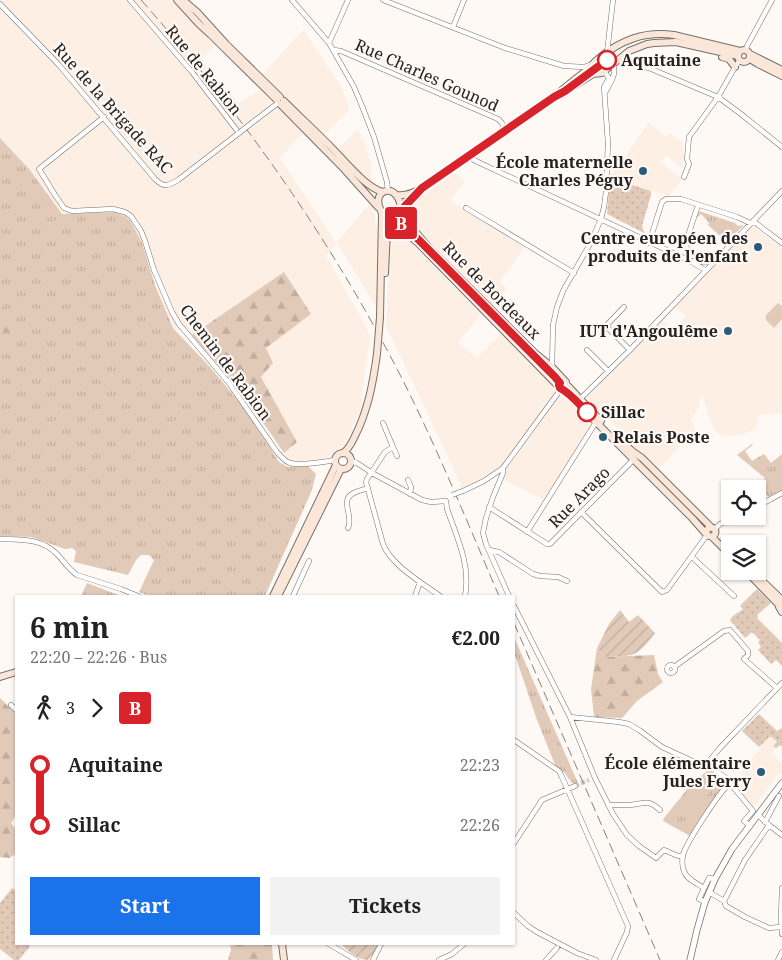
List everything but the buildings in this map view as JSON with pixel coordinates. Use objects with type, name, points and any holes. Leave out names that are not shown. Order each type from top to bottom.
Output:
[{"type":"main road","points":[[176,0],[195,20],[208,28]]},
{"type":"main road","points":[[183,0],[344,170],[378,207],[382,215],[392,222]]},
{"type":"main road","points":[[558,95],[607,52],[620,44],[643,35],[664,33],[681,36],[744,55],[782,70]]},
{"type":"main road","points":[[280,101],[305,121],[365,181],[377,190],[403,196],[422,188],[558,95],[576,86],[593,74],[601,73],[629,52],[642,46],[654,43],[676,42],[744,55],[782,76]]},
{"type":"main road","points":[[620,44],[628,46],[629,52]]},
{"type":"main road","points":[[701,48],[729,59],[735,67]]},
{"type":"main road","points":[[592,64],[596,73]]},
{"type":"main road","points":[[338,465],[345,469],[351,465],[348,457],[372,404],[378,355],[388,229],[392,222],[398,219],[405,206],[422,188]]},
{"type":"main road","points":[[378,207],[378,198],[385,192]]},
{"type":"main road","points":[[397,195],[401,202],[401,213]]},
{"type":"main road","name":"Rue de Bordeaux","points":[[401,213],[431,250],[535,354],[552,367],[564,387],[580,399],[721,541]]},
{"type":"main road","points":[[381,319],[382,215]]},
{"type":"main road","name":"Rue de Bordeaux","points":[[392,222],[418,243],[477,304],[564,387],[596,422],[692,518],[712,533],[721,544]]},
{"type":"main road","points":[[278,595],[338,465],[338,455],[348,457]]},
{"type":"main road","points":[[273,595],[338,465]]},
{"type":"main road","points":[[756,580],[781,602]]},
{"type":"main road","points":[[760,580],[781,602]]},
{"type":"main road","points":[[781,602],[780,609],[782,612]]},
{"type":"main road","points":[[0,677],[15,672]]},
{"type":"main road","points":[[0,682],[15,676]]},
{"type":"main road","points":[[281,945],[283,960]]},
{"type":"street","name":"Rue de Rabion","points":[[130,0],[192,72],[239,133]]},
{"type":"street","points":[[292,0],[334,50],[354,87],[381,159],[387,182],[385,192]]},
{"type":"street","points":[[329,43],[348,0]]},
{"type":"street","points":[[383,0],[505,48],[573,67],[581,70],[581,74]]},
{"type":"street","points":[[453,27],[464,0]]},
{"type":"street","points":[[607,52],[613,0]]},
{"type":"street","points":[[684,176],[689,164],[687,146],[689,137],[718,97],[744,55],[772,0]]},
{"type":"street","name":"Rue de la Brigade RAC","points":[[0,4],[59,65],[161,185],[170,185],[178,180],[239,133]]},
{"type":"street","points":[[608,33],[610,42],[620,44]]},
{"type":"street","name":"Rue Charles Gounod","points":[[334,50],[341,51],[498,120],[502,123],[505,130]]},
{"type":"street","points":[[619,60],[649,68],[718,97],[782,147]]},
{"type":"street","points":[[573,67],[584,67],[592,64]]},
{"type":"street","points":[[552,367],[554,315],[562,295],[587,250],[600,219],[605,200],[608,143],[605,102],[606,92],[614,76],[613,65]]},
{"type":"street","points":[[604,71],[609,78],[604,87],[606,92]]},
{"type":"street","points":[[239,133],[280,101]]},
{"type":"street","name":"Chemin de Rabion","points":[[104,117],[39,169],[55,195],[64,208],[72,211],[114,208],[131,216],[143,236],[154,270],[179,324],[229,383],[277,452],[284,460],[290,463],[338,465]]},
{"type":"street","points":[[470,155],[480,163],[688,260],[705,270]]},
{"type":"street","points":[[580,399],[630,350],[782,191]]},
{"type":"street","points":[[649,243],[663,200],[680,199],[752,222],[782,243]]},
{"type":"street","points":[[688,260],[686,242],[698,205]]},
{"type":"street","points":[[466,208],[574,273]]},
{"type":"street","points":[[688,260],[713,262]]},
{"type":"street","points":[[624,307],[606,326],[630,350]]},
{"type":"street","points":[[587,350],[608,370]]},
{"type":"street","points":[[465,595],[465,562],[446,509],[446,501],[452,495],[484,481],[503,468],[564,387]]},
{"type":"street","points":[[527,532],[596,422]]},
{"type":"street","points":[[383,423],[397,456]]},
{"type":"street","points":[[393,447],[385,452],[367,481],[385,550],[397,564],[439,595]]},
{"type":"street","points":[[348,457],[410,494],[428,501],[446,501]]},
{"type":"street","name":"Rue Arago","points":[[489,508],[547,544],[550,544],[634,459]]},
{"type":"street","points":[[503,468],[503,473],[489,508],[483,530],[484,538],[509,595]]},
{"type":"street","points":[[408,480],[411,487],[410,494]]},
{"type":"street","points":[[348,528],[350,522],[347,503],[349,496],[368,488]]},
{"type":"street","points":[[766,502],[782,493]]},
{"type":"street","points":[[581,512],[662,592],[667,590],[721,524]]},
{"type":"street","points":[[0,539],[35,541],[44,544],[58,555],[71,571],[136,595]]},
{"type":"street","points":[[489,550],[499,552],[534,574],[558,576],[568,581]]},
{"type":"street","points":[[692,557],[734,596]]},
{"type":"street","points":[[292,595],[309,561]]},
{"type":"street","points":[[415,595],[420,582]]},
{"type":"street","points":[[515,608],[570,717],[595,778],[618,824],[627,835],[656,858],[664,850],[682,856]]},
{"type":"street","points":[[674,667],[724,631],[730,630],[748,651],[748,655],[744,659],[777,688]]},
{"type":"street","points":[[705,766],[782,683]]},
{"type":"street","points":[[11,705],[15,709]]},
{"type":"street","points":[[570,717],[629,724],[662,747],[705,766],[724,777],[753,811],[744,821],[750,826]]},
{"type":"street","points":[[515,741],[559,771],[568,789],[628,926],[614,960]]},
{"type":"street","points":[[589,780],[595,778]]},
{"type":"street","points":[[730,783],[724,787],[687,844],[682,856],[684,871],[686,875],[724,901],[726,906],[764,927],[781,927]]},
{"type":"street","points":[[724,901],[745,860],[767,824],[782,783]]},
{"type":"street","points":[[515,842],[542,800],[575,786]]},
{"type":"street","points":[[690,960],[707,890],[732,849],[758,815],[778,794]]},
{"type":"street","points":[[608,805],[628,805],[646,802],[660,810]]},
{"type":"street","points":[[758,815],[782,835]]},
{"type":"street","points":[[782,888],[782,934]]},
{"type":"street","points":[[515,914],[528,926],[577,953],[596,960]]},
{"type":"street","points":[[331,945],[356,960]]},
{"type":"street","points":[[373,960],[381,945]]},
{"type":"street","points":[[439,960],[452,954],[463,945]]},
{"type":"street","points":[[546,960],[557,948]]},
{"type":"street","points":[[778,960],[782,952]]},
{"type":"shaded area","points":[[0,0],[170,0],[215,45],[201,60],[239,103],[271,83],[263,74],[303,30],[341,86],[350,109],[314,145],[302,134],[280,158],[336,243],[371,202],[377,227],[379,228],[378,310],[337,243],[326,255],[371,336],[361,409],[344,445],[327,457],[308,466],[288,467],[284,453],[297,442],[261,377],[284,272],[192,335],[173,328],[142,243],[114,212],[62,214],[29,169],[0,138]]},
{"type":"shaded area","name":"École maternelle Charles Péguy","points":[[649,123],[667,137],[670,133],[682,142],[684,151],[683,169],[666,155],[660,162],[682,179],[669,196],[621,181],[610,180],[611,175]]},
{"type":"shaded area","points":[[358,129],[370,161],[373,185],[337,149]]},
{"type":"shaded area","points":[[455,173],[465,181],[450,200],[525,247],[500,282],[507,289],[492,305],[405,218],[405,213],[415,201]]},
{"type":"shaded area","points":[[752,226],[782,248],[782,413],[759,415],[754,430],[742,435],[726,436],[717,433],[712,426],[703,400],[705,398],[702,396],[698,402],[700,405],[691,420],[695,431],[658,469],[653,462],[631,445],[632,443],[606,417],[603,410],[600,413],[586,398],[661,318],[670,327],[671,325],[676,329],[686,316],[675,307]]},
{"type":"shaded area","points":[[397,228],[481,314],[458,342],[477,358],[501,334],[588,419],[590,428],[545,501],[492,473],[462,488],[386,328],[390,231]]},
{"type":"shaded area","name":"École élémentaire Jules Ferry","points":[[769,737],[772,737],[777,742],[773,746],[776,748],[772,753],[782,764],[782,771],[753,808],[735,788],[741,780],[741,773],[744,767]]},
{"type":"green space","points":[[0,138],[29,169],[62,214],[114,212],[130,220],[142,243],[155,285],[173,328],[211,368],[240,403],[261,432],[279,462],[288,467],[308,466],[316,474],[312,490],[265,595],[146,595],[139,592],[154,560],[149,555],[141,555],[128,575],[74,562],[76,551],[72,548],[65,549],[31,537],[0,536]]},
{"type":"green space","points":[[610,180],[620,181],[651,191],[642,226],[646,234],[607,214]]},
{"type":"green space","points":[[699,211],[735,223],[738,226],[744,225],[733,236],[730,234],[726,239],[728,241],[726,243],[720,238],[721,235],[708,225],[709,223],[701,214],[697,217]]},
{"type":"green space","points":[[284,272],[311,314],[266,348],[273,363],[261,377],[297,442],[284,453],[242,392],[192,335]]},
{"type":"green space","points":[[0,274],[6,299],[2,311],[17,318],[17,332],[0,333]]},
{"type":"green space","points":[[778,303],[782,306],[782,319],[774,328],[766,320],[766,315]]},
{"type":"green space","points":[[752,444],[745,451],[752,461],[764,454],[771,463],[782,454],[782,490],[768,497],[766,494],[765,478],[737,455]]},
{"type":"green space","points":[[87,583],[118,595],[81,595]]},
{"type":"green space","points":[[757,589],[771,603],[758,614],[757,618],[782,643],[782,666],[776,660],[771,664],[758,650],[761,647],[758,642],[760,640],[752,632],[745,638],[730,620],[743,609],[740,606]]},
{"type":"green space","points":[[620,610],[629,622],[638,615],[655,633],[634,654],[604,657],[597,648],[609,624]]},
{"type":"green space","points":[[515,639],[578,783],[571,782],[565,773],[556,767],[537,720],[515,655]]},
{"type":"green space","points":[[597,648],[604,657],[654,655],[658,674],[663,682],[637,701],[622,718],[594,717],[591,689]]},
{"type":"green space","points":[[0,698],[15,713],[15,817],[11,823],[15,829],[15,855],[9,858],[0,857]]},
{"type":"green space","points":[[759,714],[777,731],[782,728],[782,747],[780,745],[776,748],[773,746],[777,742],[772,737],[769,737],[759,747],[742,731]]},
{"type":"green space","points":[[708,770],[725,782],[690,836],[663,821],[689,787]]},
{"type":"green space","points":[[697,785],[709,793],[695,815],[683,807]]},
{"type":"green space","points":[[12,888],[15,890],[15,945],[30,946],[19,960],[14,960],[0,949],[0,903]]},
{"type":"green space","points":[[230,945],[272,945],[273,960],[228,960],[231,950]]},
{"type":"green space","points":[[342,945],[378,945],[368,960],[357,957]]},
{"type":"tunnel","points":[[575,786],[589,780]]},
{"type":"railway","points":[[141,0],[178,42],[247,129],[340,268],[409,393],[499,595]]},
{"type":"railway","points":[[515,625],[660,960]]},
{"type":"bus line","name":"B","points":[[587,412],[560,388],[560,383],[555,377],[398,219],[405,206],[422,188],[565,91],[607,60]]},
{"type":"place","name":"Aquitaine","points":[[607,60]]},
{"type":"place","name":"École maternelle Charles Péguy","points":[[643,171]]},
{"type":"place","name":"Centre européen des produits de l'enfant","points":[[758,247]]},
{"type":"place","name":"IUT d'Angoulême","points":[[728,331]]},
{"type":"place","name":"Sillac","points":[[587,412]]},
{"type":"place","name":"Relais Poste","points":[[603,437]]},
{"type":"place","name":"École élémentaire Jules Ferry","points":[[761,772]]}]
